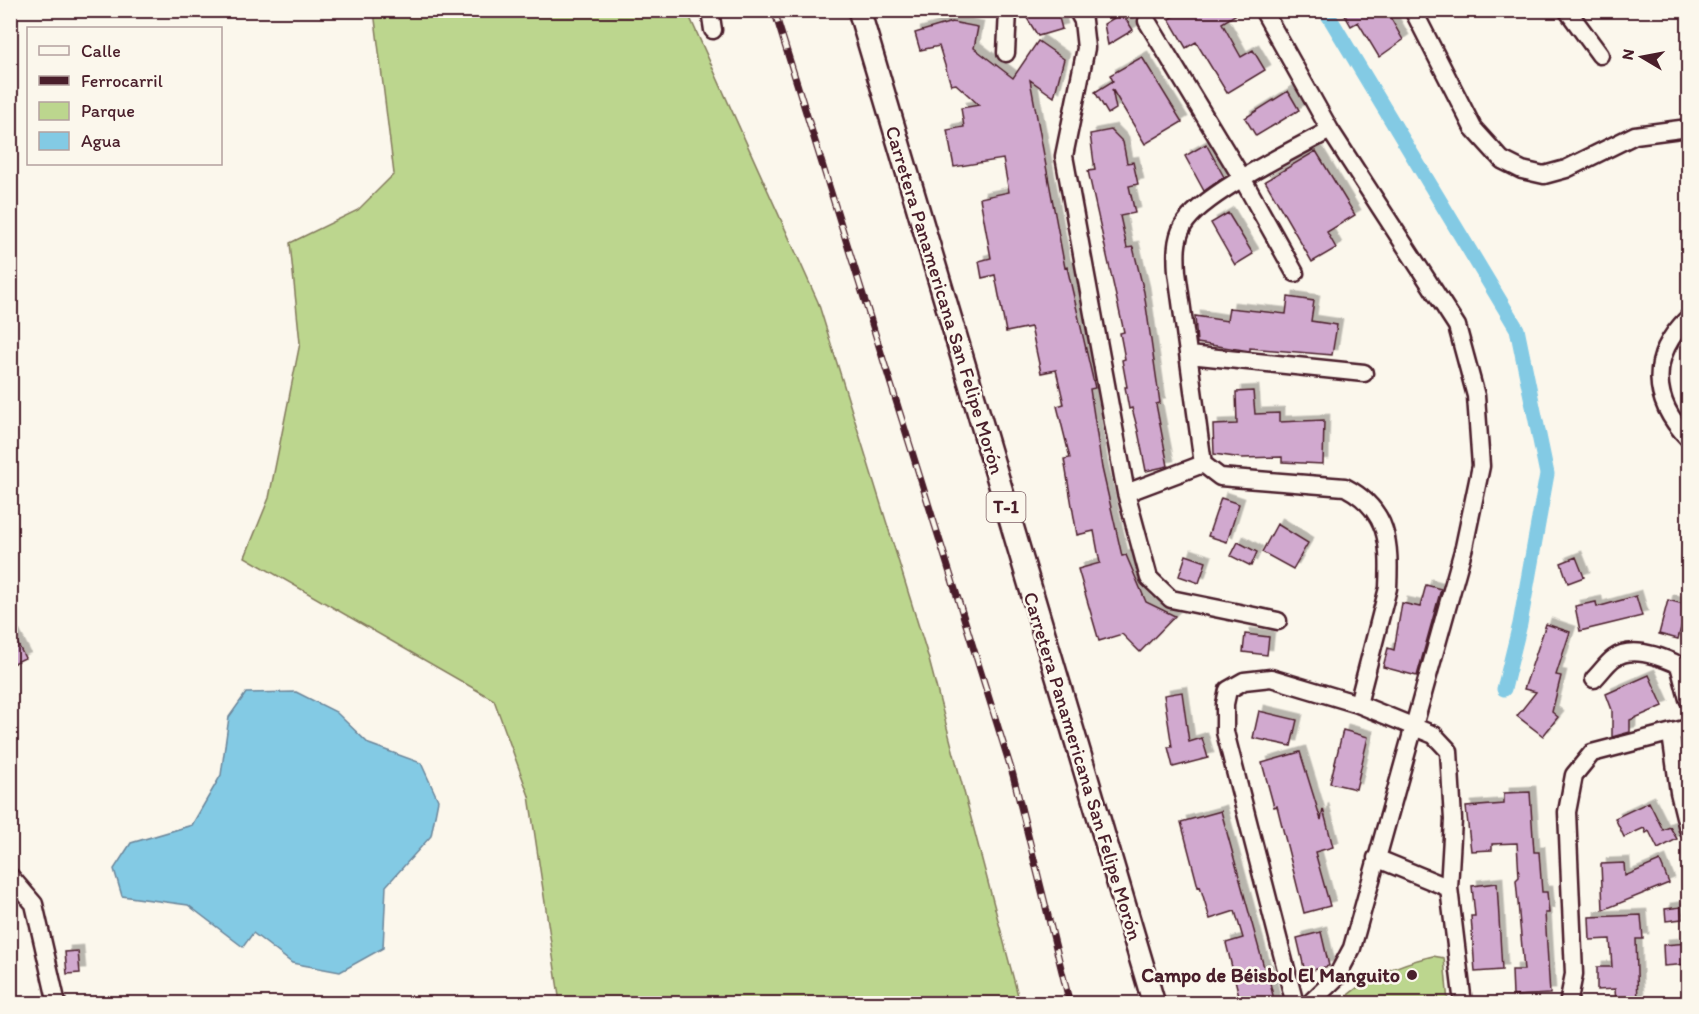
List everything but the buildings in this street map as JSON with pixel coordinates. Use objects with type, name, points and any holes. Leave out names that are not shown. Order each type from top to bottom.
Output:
[{"type":"main road","name":"Carretera Panamericana San Felipe Morón","points":[[859,10],[1154,1004]]},
{"type":"street","points":[[710,10],[713,30]]},
{"type":"street","points":[[1006,53],[1008,10]]},
{"type":"street","points":[[1077,10],[1083,21],[1086,48],[1064,156],[1126,493],[1149,578],[1158,590],[1172,600],[1278,621]]},
{"type":"street","points":[[1263,10],[1330,130],[1457,326],[1476,396],[1480,466],[1464,547],[1352,948],[1336,978],[1309,1004]]},
{"type":"street","points":[[1413,10],[1473,128],[1502,160],[1522,170],[1544,175],[1566,169],[1635,135],[1689,128]]},
{"type":"street","points":[[1567,10],[1600,56]]},
{"type":"street","points":[[1147,21],[1242,178],[1295,273]]},
{"type":"street","points":[[1330,130],[1242,178],[1194,213],[1183,225],[1178,239],[1177,272],[1203,464],[1220,477],[1345,487],[1364,496],[1380,517],[1389,543],[1389,588],[1358,704]]},
{"type":"street","points":[[1689,318],[1662,355],[1659,372],[1660,388],[1672,422],[1689,438]]},
{"type":"street","points":[[1189,355],[1364,373]]},
{"type":"street","points":[[1126,493],[1203,464]]},
{"type":"street","points":[[1594,679],[1616,656],[1633,653],[1659,656],[1679,665],[1689,699]]},
{"type":"street","points":[[1295,1004],[1225,732],[1225,704],[1228,690],[1244,681],[1271,678],[1358,704],[1415,725],[1434,735],[1449,751],[1453,820],[1449,888],[1463,1004]]},
{"type":"street","points":[[1568,1004],[1574,974],[1567,812],[1574,775],[1592,753],[1689,728]]},
{"type":"street","points":[[1671,734],[1679,792],[1689,829]]},
{"type":"street","points":[[1376,858],[1449,888]]},
{"type":"street","points":[[10,876],[34,904],[57,1004]]},
{"type":"green space","points":[[374,11],[687,11],[818,302],[928,656],[1020,1003],[560,1003],[529,796],[494,700],[245,557],[269,498],[300,343],[290,243],[358,210],[394,174]]},
{"type":"green space","name":"Campo de Béisbol El Manguito","points":[[1433,956],[1444,958],[1448,1003],[1339,1003],[1360,986],[1383,973]]},
{"type":"water","points":[[296,692],[336,712],[369,744],[421,763],[438,800],[431,836],[386,886],[383,948],[340,972],[292,963],[253,933],[243,947],[188,905],[122,896],[114,869],[131,843],[192,825],[221,775],[229,717],[246,693]]},
{"type":"waterway","points":[[1325,10],[1517,329],[1547,474],[1520,624],[1504,689]]},
{"type":"railway","points":[[774,10],[1013,775],[1070,1004]]},
{"type":"place","name":"Campo de Béisbol El Manguito","points":[[1412,975]]}]
